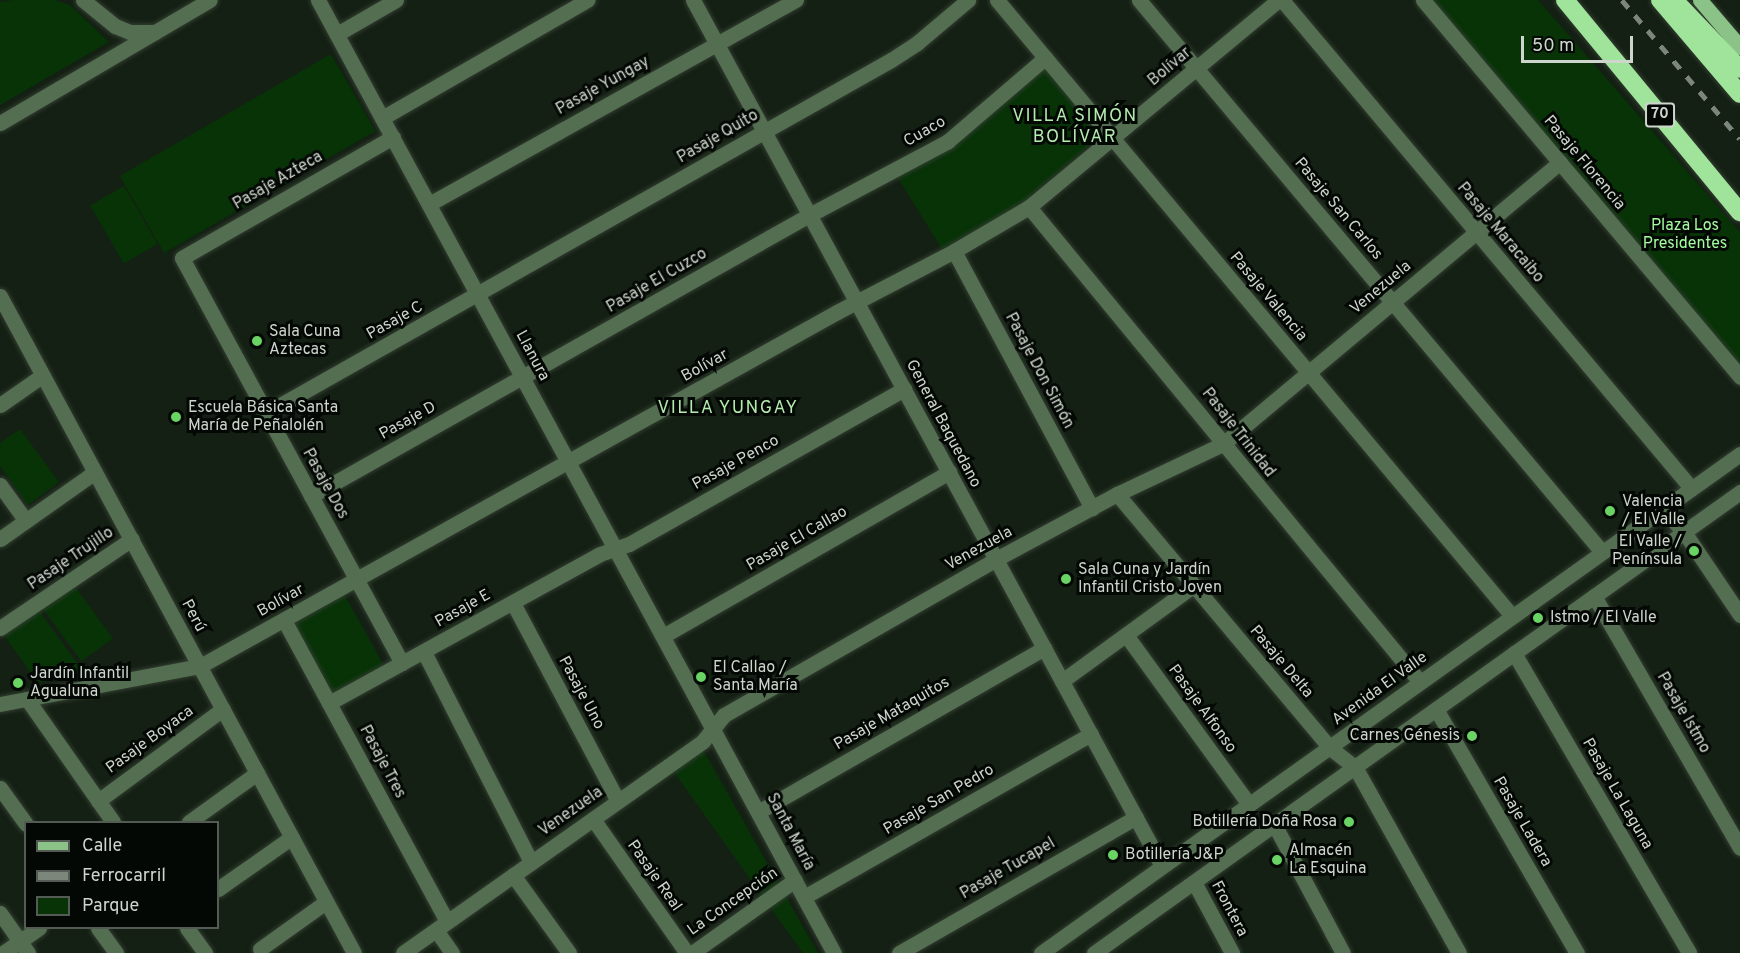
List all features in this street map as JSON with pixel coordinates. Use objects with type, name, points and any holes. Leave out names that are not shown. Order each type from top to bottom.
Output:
[{"type":"highway","name":"70","points":[[1565,0],[1740,212]]},
{"type":"highway","points":[[1660,0],[1740,94]]},
{"type":"highway","points":[[1674,0],[1740,69]]},
{"type":"main road","points":[[1700,0],[1740,47]]},
{"type":"street","points":[[83,0],[115,26],[137,33],[155,32]]},
{"type":"street","points":[[0,123],[210,0]]},
{"type":"street","name":"Llanura","points":[[318,0],[713,729]]},
{"type":"street","points":[[337,34],[396,0]]},
{"type":"street","points":[[382,118],[587,0]]},
{"type":"street","name":"General Baquedano","points":[[693,0],[1162,866]]},
{"type":"street","name":"Pasaje Yungay","points":[[429,204],[796,0]]},
{"type":"street","name":"Pasaje Quito","points":[[478,295],[904,52],[968,0]]},
{"type":"street","name":"Pasaje Valencia","points":[[997,0],[1512,616]]},
{"type":"street","name":"Pasaje San Carlos","points":[[1138,0],[1602,552]]},
{"type":"street","name":"Bolívar","points":[[0,704],[200,666],[357,580],[954,251],[1029,207],[1280,0]]},
{"type":"street","name":"Pasaje Maracaibo","points":[[1280,0],[1691,488]]},
{"type":"street","name":"Pasaje Florencia","points":[[1424,0],[1740,377]]},
{"type":"street","name":"Cuaco","points":[[809,215],[948,141],[1045,58]]},
{"type":"street","name":"Pasaje Azteca","points":[[182,258],[393,137]]},
{"type":"street","name":"Venezuela","points":[[403,953],[703,741],[724,716],[996,559],[1092,507],[1223,444],[1560,162]]},
{"type":"street","name":"Pasaje Trinidad","points":[[1029,207],[1420,682]]},
{"type":"street","name":"Pasaje El Cuzco","points":[[523,377],[809,215]]},
{"type":"street","name":"Pasaje Don Simón","points":[[954,251],[1092,507]]},
{"type":"street","name":"Pasaje Dos","points":[[182,258],[402,663]]},
{"type":"street","name":"Pasaje C","points":[[266,413],[478,295]]},
{"type":"street","name":"Perú","points":[[1,301],[132,539],[354,953]]},
{"type":"street","points":[[0,405],[43,375]]},
{"type":"street","name":"Pasaje D","points":[[311,496],[523,377]]},
{"type":"street","name":"Pasaje Penco","points":[[616,549],[629,544],[904,389]]},
{"type":"street","name":"Avenida El Valle","points":[[1041,953],[1740,454]]},
{"type":"street","points":[[1724,465],[1740,462]]},
{"type":"street","points":[[0,539],[95,472]]},
{"type":"street","name":"Pasaje El Callao","points":[[663,636],[949,472]]},
{"type":"street","points":[[0,485],[26,521]]},
{"type":"street","points":[[1094,953],[1740,492]]},
{"type":"street","name":"Pasaje Delta","points":[[1118,494],[1329,747],[1355,767],[1459,953]]},
{"type":"street","points":[[1663,508],[1684,532],[1740,615]]},
{"type":"street","name":"Pasaje Trujillo","points":[[0,628],[132,539]]},
{"type":"street","name":"Pasaje E","points":[[329,704],[600,554],[616,549]]},
{"type":"street","points":[[1062,681],[1194,585]]},
{"type":"street","name":"Pasaje Istmo","points":[[1594,596],[1740,848]]},
{"type":"street","name":"Pasaje Uno","points":[[513,603],[618,801]]},
{"type":"street","name":"Pasaje Tres","points":[[284,620],[329,704],[441,926],[452,953]]},
{"type":"street","name":"Pasaje Alfonso","points":[[1126,635],[1249,804]]},
{"type":"street","name":"Pasaje Mataquitos","points":[[758,812],[1044,648]]},
{"type":"street","points":[[423,652],[531,862]]},
{"type":"street","name":"Pasaje La Laguna","points":[[1514,653],[1689,953]]},
{"type":"street","points":[[27,699],[112,821]]},
{"type":"street","name":"Pasaje Boyaca","points":[[98,801],[223,709]]},
{"type":"street","name":"Pasaje Ladera","points":[[1436,709],[1578,953]]},
{"type":"street","name":"Santa María","points":[[713,729],[834,953]]},
{"type":"street","name":"Pasaje San Pedro","points":[[804,897],[1091,734]]},
{"type":"street","points":[[190,821],[257,773]]},
{"type":"street","points":[[0,788],[24,821]]},
{"type":"street","name":"Pasaje Tucapel","points":[[899,953],[1136,817]]},
{"type":"street","name":"Pasaje Real","points":[[592,819],[687,953]]},
{"type":"street","points":[[1274,824],[1343,953]]},
{"type":"street","points":[[219,889],[292,837]]},
{"type":"street","points":[[513,875],[569,953]]},
{"type":"street","name":"La Concepción","points":[[692,953],[795,880]]},
{"type":"street","name":"Frontera","points":[[1194,882],[1232,953]]},
{"type":"street","points":[[260,949],[327,902]]},
{"type":"street","points":[[0,913],[24,947]]},
{"type":"street","points":[[3,953],[24,947],[38,929]]},
{"type":"street","points":[[99,929],[116,953]]},
{"type":"street","points":[[188,929],[205,953]]},
{"type":"green space","points":[[55,0],[70,5],[109,42],[0,105],[0,2]]},
{"type":"green space","name":"Plaza Los Presidentes","points":[[1430,0],[1538,0],[1740,232],[1740,369]]},
{"type":"green space","points":[[331,54],[376,131],[164,253],[120,176]]},
{"type":"green space","points":[[1041,65],[1102,134],[1020,205],[942,249],[895,173]]},
{"type":"green space","points":[[124,186],[158,244],[124,264],[90,206]]},
{"type":"green space","points":[[20,429],[59,482],[28,505],[0,466],[0,443]]},
{"type":"green space","points":[[74,585],[113,638],[81,661],[42,608]]},
{"type":"green space","points":[[344,594],[383,665],[330,694],[291,624]]},
{"type":"green space","points":[[38,609],[84,673],[38,683],[3,634]]},
{"type":"green space","points":[[703,750],[818,953],[803,953],[674,772]]},
{"type":"railway","points":[[1622,0],[1740,139]]},
{"type":"place","name":"Sala Cuna Aztecas","points":[[257,341]]},
{"type":"place","name":"Escuela Básica Santa María de Peñalolén","points":[[176,417]]},
{"type":"place","name":"Valencia / El Valle","points":[[1610,511]]},
{"type":"place","name":"El Valle / Península","points":[[1694,551]]},
{"type":"place","name":"Sala Cuna y Jardín Infantil Cristo Joven","points":[[1066,579]]},
{"type":"place","name":"Istmo / El Valle","points":[[1538,618]]},
{"type":"place","name":"El Callao / Santa María","points":[[701,677]]},
{"type":"place","name":"Jardín Infantil Agualuna","points":[[18,683]]},
{"type":"place","name":"Carnes Génesis","points":[[1472,736]]},
{"type":"place","name":"Botillería Doña Rosa","points":[[1349,822]]},
{"type":"place","name":"Botillería J&P","points":[[1113,855]]},
{"type":"place","name":"Almacén La Esquina","points":[[1277,860]]},
{"type":"district","name":"VILLA SIMÓN BOLÍVAR","points":[[1075,128]]},
{"type":"district","name":"VILLA YUNGAY","points":[[728,409]]}]
